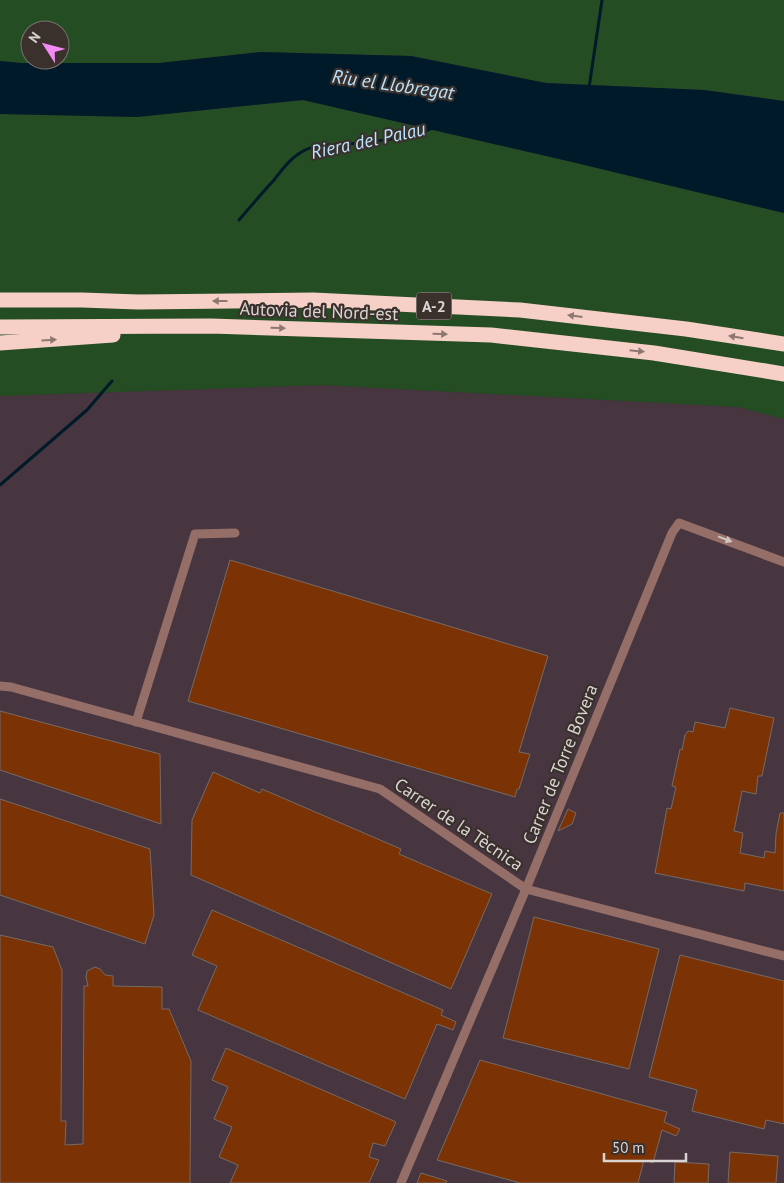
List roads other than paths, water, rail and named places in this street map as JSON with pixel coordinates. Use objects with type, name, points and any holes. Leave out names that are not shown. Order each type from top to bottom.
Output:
[{"type":"highway","points":[[0,290],[82,300]]},
{"type":"highway","name":"Autovia del Nord-est","points":[[0,300],[138,302],[313,300],[520,310],[686,329],[784,344]]},
{"type":"highway","points":[[0,343],[211,326]]},
{"type":"highway","name":"Autovia del Nord-est","points":[[0,328],[211,326],[491,335],[654,353],[784,374]]},
{"type":"street","name":"Carrer de Torre Bovera","points":[[401,1183],[526,889],[669,539],[679,523],[784,562]]},
{"type":"street","points":[[136,722],[195,534],[235,533]]},
{"type":"street","name":"Carrer de la Tècnica","points":[[0,686],[11,687],[380,789],[526,889],[784,956]]},
{"type":"water","name":"Riu el Llobregat","points":[[261,52],[411,56],[546,83],[704,90],[784,101],[784,213],[303,100],[137,117],[0,114],[0,61],[20,63],[20,70],[70,70],[70,63],[159,63]]},
{"type":"waterway","points":[[589,88],[602,0]]},
{"type":"waterway","name":"Riera del Palau","points":[[239,220],[288,163],[309,148],[322,145],[393,139],[416,134],[435,127]]},
{"type":"waterway","name":"Riera del Palau","points":[[0,485],[87,410],[112,381]]}]
